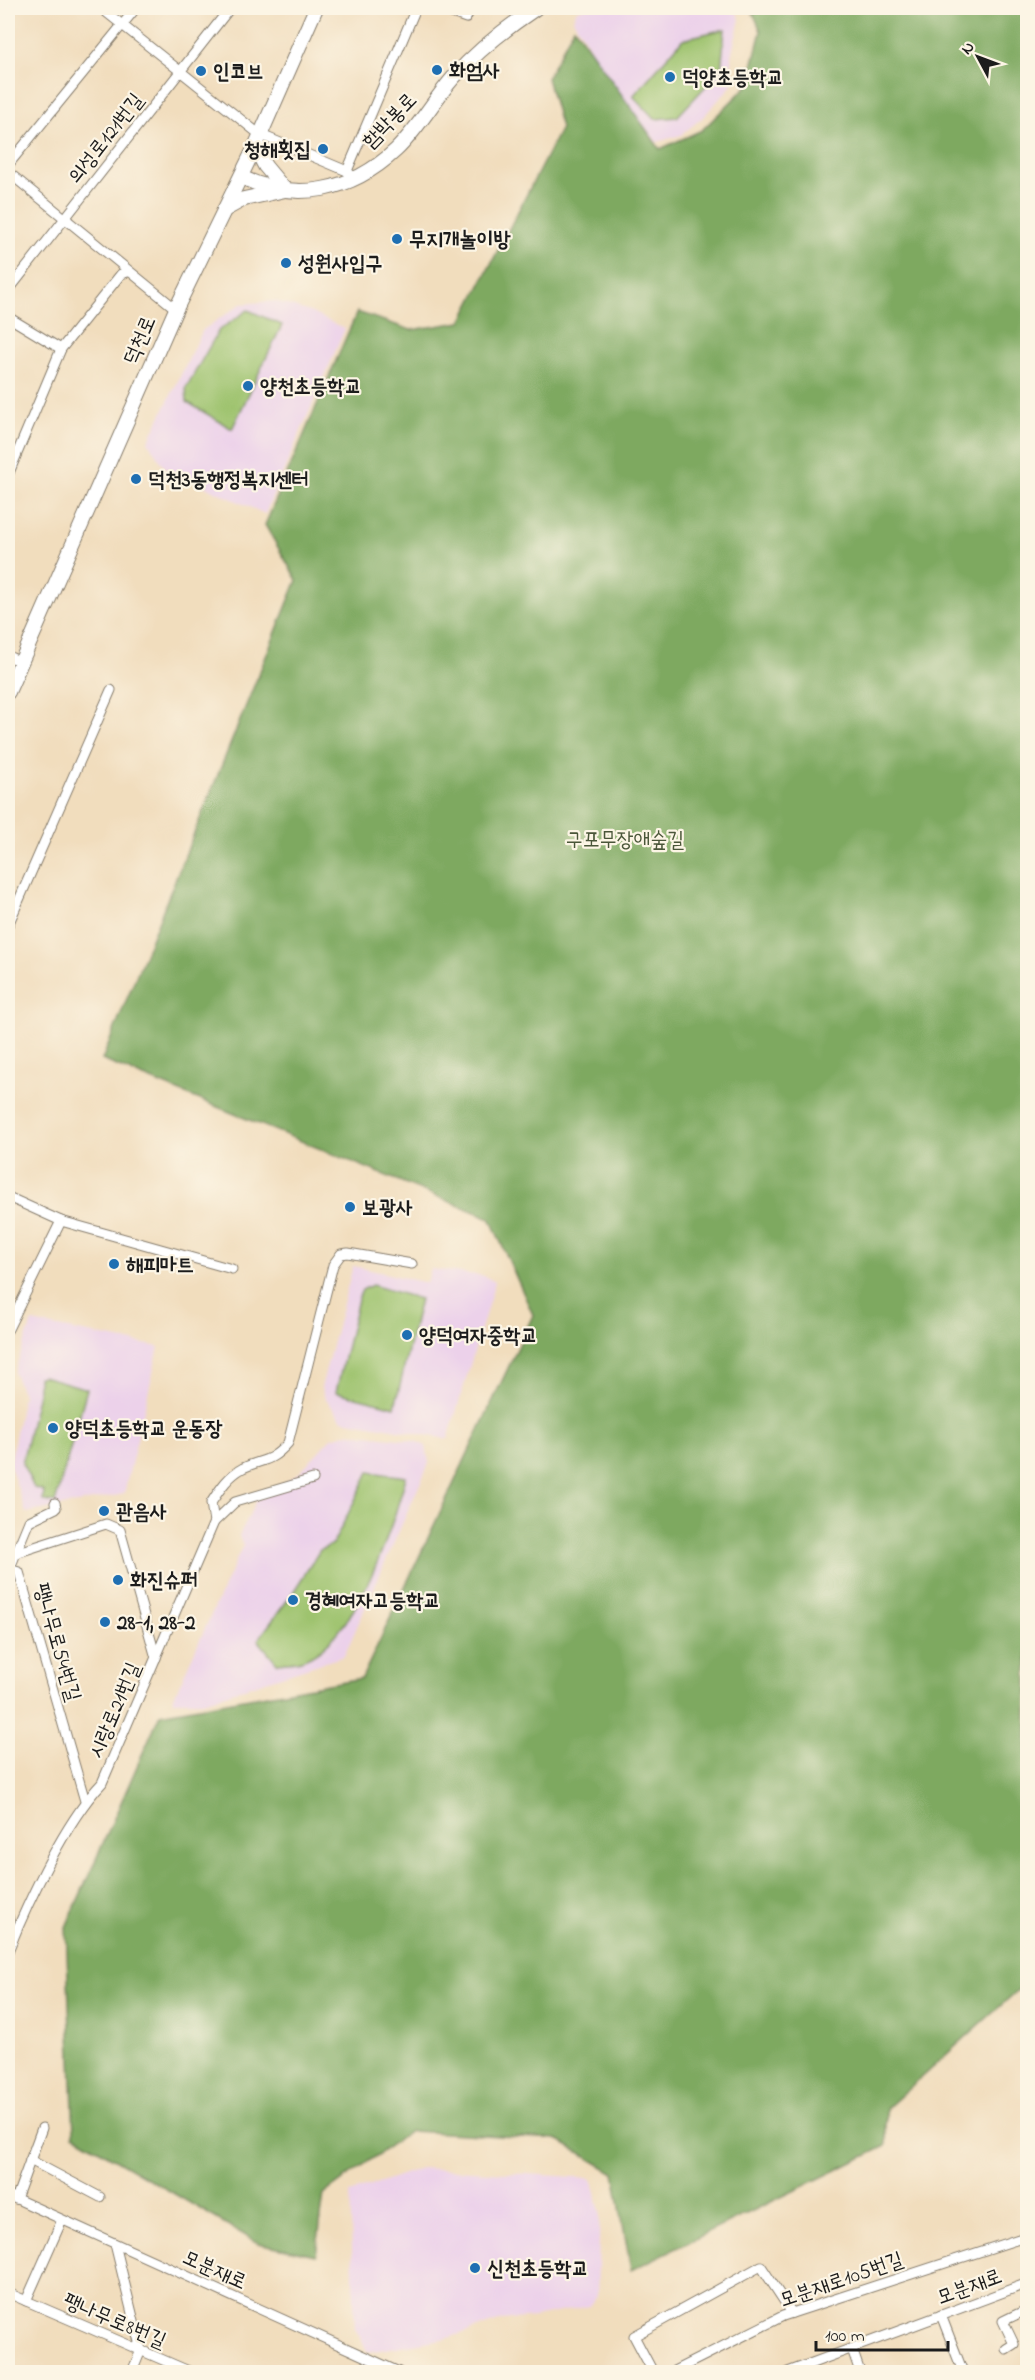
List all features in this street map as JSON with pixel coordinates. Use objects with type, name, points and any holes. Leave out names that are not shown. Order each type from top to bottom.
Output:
[{"type":"main road","name":"덕천로","points":[[8,692],[176,309],[241,177],[316,8]]},
{"type":"main road","name":"함박봉로","points":[[241,177],[255,183],[298,193],[321,190],[396,150],[473,57],[507,28],[536,8]]},
{"type":"main road","points":[[224,210],[244,199],[285,190],[265,166],[257,140]]},
{"type":"street","points":[[101,8],[182,70],[257,140],[302,154],[350,174],[417,8]]},
{"type":"street","points":[[8,165],[136,8]]},
{"type":"street","name":"의성로121번길","points":[[8,291],[230,8]]},
{"type":"street","points":[[438,8],[466,18],[471,8]]},
{"type":"street","points":[[8,172],[176,309]]},
{"type":"street","points":[[8,475],[62,349],[120,274],[128,272]]},
{"type":"street","points":[[8,317],[62,349]]},
{"type":"street","points":[[8,656],[21,662]]},
{"type":"street","points":[[8,925],[111,690]]},
{"type":"street","points":[[8,1197],[61,1221],[232,1269]]},
{"type":"street","points":[[8,1326],[61,1221]]},
{"type":"street","name":"시랑로21번길","points":[[8,1951],[23,1914],[85,1800],[102,1783],[214,1522],[211,1503],[223,1483],[243,1468],[274,1458],[288,1443],[333,1265],[341,1254],[348,1253],[412,1264]]},
{"type":"street","points":[[214,1522],[235,1502],[313,1479]]},
{"type":"street","points":[[8,1569],[29,1521],[56,1508],[55,1503]]},
{"type":"street","points":[[8,1569],[16,1553],[106,1524],[120,1530],[156,1658]]},
{"type":"street","name":"팽나무로54번길","points":[[8,1569],[19,1572],[85,1800]]},
{"type":"street","points":[[8,1916],[13,1939]]},
{"type":"street","name":"모분재로","points":[[42,2128],[12,2197],[399,2373]]},
{"type":"street","points":[[30,2160],[100,2197]]},
{"type":"street","points":[[26,2301],[62,2220]]},
{"type":"street","name":"모분재로105번길","points":[[672,2373],[792,2313],[1028,2236]]},
{"type":"street","points":[[116,2244],[141,2350],[132,2373]]},
{"type":"street","points":[[653,2373],[634,2336],[761,2266],[792,2313]]},
{"type":"street","name":"모분재로","points":[[788,2373],[1027,2285]]},
{"type":"street","name":"팽나무로8번길","points":[[8,2293],[191,2373]]},
{"type":"street","points":[[1006,2349],[1014,2344],[1003,2321],[1028,2309]]},
{"type":"street","points":[[941,2315],[963,2373]]},
{"type":"street","points":[[852,2349],[860,2373]]},
{"type":"shaded area","name":"덕양초등학교","points":[[584,8],[734,8],[740,19],[731,56],[732,85],[703,117],[681,135],[657,142],[602,68],[573,19],[577,10]]},
{"type":"shaded area","name":"양천초등학교","points":[[275,301],[310,312],[345,329],[265,514],[165,468],[148,442],[203,330],[241,304]]},
{"type":"shaded area","name":"양덕여자중학교","points":[[353,1266],[427,1283],[431,1269],[484,1276],[495,1282],[448,1439],[342,1420],[325,1398],[321,1388]]},
{"type":"shaded area","points":[[32,1322],[159,1347],[124,1494],[26,1513],[10,1465],[23,1395],[14,1373]]},
{"type":"shaded area","name":"경혜여자고등학교","points":[[350,1433],[415,1441],[426,1446],[429,1463],[344,1656],[203,1701],[172,1701],[243,1545],[239,1536],[256,1501],[298,1474],[331,1438]]},
{"type":"shaded area","name":"신천초등학교","points":[[421,2168],[591,2178],[600,2211],[597,2296],[590,2306],[534,2317],[502,2320],[448,2338],[368,2352],[355,2328],[350,2193]]},
{"type":"green space","name":"구포무장애숲길","points":[[751,8],[1027,8],[1027,1982],[886,2109],[886,2146],[631,2270],[614,2173],[556,2139],[410,2131],[324,2194],[316,2255],[258,2243],[74,2135],[66,1927],[160,1714],[362,1678],[533,1315],[490,1218],[102,1060],[297,580],[265,525],[357,312],[411,330],[461,322],[561,128],[547,78],[574,27],[660,149],[702,130],[747,86],[761,31]]},
{"type":"green space","points":[[725,29],[721,70],[677,117],[655,119],[633,96],[683,39]]},
{"type":"green space","points":[[248,310],[282,325],[232,429],[187,402],[186,388],[219,330]]},
{"type":"green space","points":[[372,1285],[420,1299],[395,1407],[336,1392],[358,1299],[362,1290]]},
{"type":"green space","name":"양덕초등학교 운동장","points":[[43,1376],[87,1389],[55,1503],[43,1501],[44,1491],[34,1488],[22,1463],[38,1393],[38,1377]]},
{"type":"green space","points":[[369,1472],[406,1477],[392,1524],[370,1580],[356,1606],[323,1648],[301,1660],[277,1663],[258,1640],[292,1594],[320,1550],[333,1544]]},
{"type":"place","name":"화엄사","points":[[437,70]]},
{"type":"place","name":"인코브","points":[[201,71]]},
{"type":"place","name":"덕양초등학교","points":[[670,77]]},
{"type":"place","name":"청해횟집","points":[[323,149]]},
{"type":"place","name":"무지개놀이방","points":[[397,239]]},
{"type":"place","name":"성원사입구","points":[[286,263]]},
{"type":"place","name":"양천초등학교","points":[[248,386]]},
{"type":"place","name":"덕천3동행정복지센터","points":[[136,479]]},
{"type":"place","name":"보광사","points":[[350,1207]]},
{"type":"place","name":"해피마트","points":[[114,1264]]},
{"type":"place","name":"양덕여자중학교","points":[[407,1335]]},
{"type":"place","name":"양덕초등학교 운동장","points":[[53,1428]]},
{"type":"place","name":"관음사","points":[[104,1511]]},
{"type":"place","name":"화진슈퍼","points":[[118,1580]]},
{"type":"place","name":"경혜여자고등학교","points":[[293,1600]]},
{"type":"place","name":"28-1, 28-2","points":[[105,1622]]},
{"type":"place","name":"신천초등학교","points":[[475,2268]]}]
